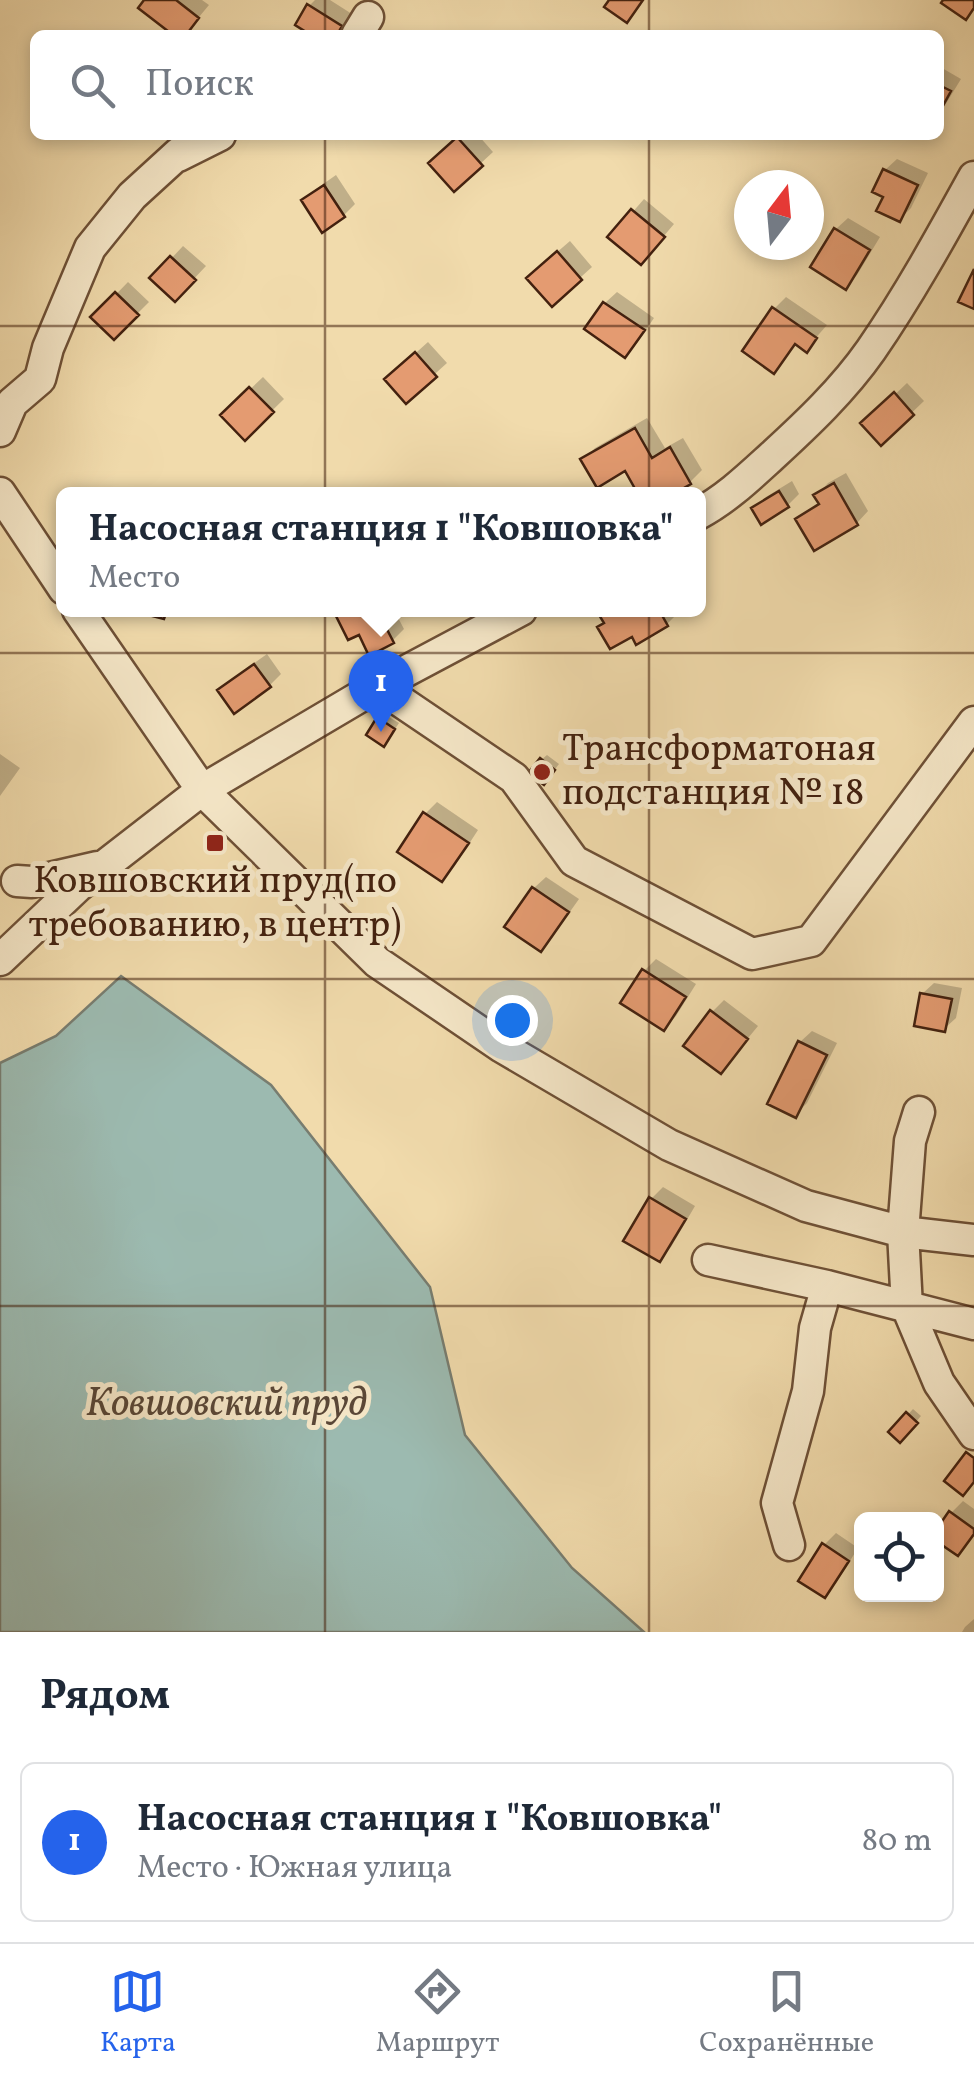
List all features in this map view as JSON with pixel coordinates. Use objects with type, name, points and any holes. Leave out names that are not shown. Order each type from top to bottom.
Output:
[{"type":"street","points":[[0,431],[12,403],[40,379],[48,348],[90,248],[132,196],[178,154],[209,140]]},
{"type":"street","points":[[706,510],[752,475],[815,416],[870,352],[974,177]]},
{"type":"street","points":[[0,493],[56,576]]},
{"type":"street","points":[[83,617],[202,790],[377,962],[502,1047],[669,1145],[806,1206],[903,1232],[974,1240]]},
{"type":"street","points":[[0,960],[77,887],[202,790],[378,686],[509,617]]},
{"type":"street","points":[[378,686],[514,778],[574,861],[752,954],[811,941],[974,722]]},
{"type":"street","points":[[17,881],[32,882],[104,866]]},
{"type":"street","points":[[918,1112],[910,1141],[903,1232],[907,1307],[940,1383],[974,1434]]},
{"type":"street","points":[[708,1260],[974,1324]]},
{"type":"street","points":[[789,1546],[777,1503],[808,1391],[815,1328],[827,1286]]},
{"type":"water","name":"Ковшовский пруд","points":[[121,976],[271,1085],[430,1287],[465,1435],[572,1568],[644,1632],[0,1632],[0,1063],[56,1036]]},
{"type":"building","points":[[144,0],[176,0],[199,18],[190,30],[167,30],[138,8]]},
{"type":"building","points":[[609,0],[643,0],[627,23],[604,7]]},
{"type":"building","points":[[974,0],[974,8],[966,20],[941,3]]},
{"type":"building","points":[[307,4],[342,26],[340,30],[303,30],[295,25]]},
{"type":"building","points":[[454,140],[460,140],[483,166],[454,192],[428,163]]},
{"type":"building","points":[[883,169],[918,185],[900,222],[876,211],[883,197],[872,192]]},
{"type":"building","points":[[324,185],[345,217],[322,233],[301,200]]},
{"type":"building","points":[[631,209],[665,237],[641,265],[607,237]]},
{"type":"building","points":[[834,228],[870,250],[846,290],[810,267],[814,260],[824,260],[824,244]]},
{"type":"building","points":[[557,251],[582,280],[552,307],[526,278]]},
{"type":"building","points":[[170,256],[196,280],[175,302],[149,278]]},
{"type":"building","points":[[974,269],[974,309],[958,302]]},
{"type":"building","points":[[115,292],[139,315],[114,340],[90,317]]},
{"type":"building","points":[[603,302],[645,330],[625,358],[584,329]]},
{"type":"building","points":[[772,307],[817,338],[807,353],[795,344],[774,374],[742,351]]},
{"type":"building","points":[[415,352],[437,377],[406,404],[384,379]]},
{"type":"building","points":[[249,387],[274,412],[245,441],[220,415]]},
{"type":"building","points":[[894,392],[914,415],[881,446],[860,423]]},
{"type":"building","points":[[635,428],[652,458],[670,447],[691,484],[634,487],[625,471],[596,487],[580,459]]},
{"type":"building","points":[[834,483],[858,525],[814,551],[795,519],[819,504],[813,495]]},
{"type":"building","points":[[779,491],[789,507],[761,525],[751,508]]},
{"type":"building","points":[[336,617],[381,617],[394,643],[369,656],[359,635],[348,640]]},
{"type":"building","points":[[600,617],[663,617],[668,626],[636,645],[632,637],[610,649],[597,627],[604,623]]},
{"type":"building","points":[[254,664],[271,687],[234,714],[217,690]]},
{"type":"building","points":[[377,717],[395,729],[384,747],[366,735]]},
{"type":"building","name":"Трансформатоная подстанция № 18","points":[[540,758],[555,770],[544,785],[528,773]]},
{"type":"building","points":[[423,812],[469,843],[442,882],[397,852]]},
{"type":"building","points":[[532,887],[569,912],[541,952],[504,927]]},
{"type":"building","points":[[642,969],[686,997],[664,1031],[620,1003]]},
{"type":"building","points":[[920,993],[952,999],[945,1032],[914,1026]]},
{"type":"building","points":[[710,1010],[748,1039],[721,1074],[683,1046]]},
{"type":"building","points":[[798,1041],[827,1055],[796,1118],[767,1104]]},
{"type":"building","points":[[649,1197],[686,1219],[660,1262],[623,1241]]},
{"type":"building","points":[[906,1412],[918,1423],[900,1443],[888,1432]]},
{"type":"building","points":[[966,1452],[974,1458],[974,1482],[963,1496],[944,1481]]},
{"type":"building","points":[[949,1511],[974,1529],[958,1556],[944,1546],[944,1518]]},
{"type":"building","points":[[822,1543],[849,1561],[825,1598],[798,1581]]},
{"type":"place","name":"Насосная станция 1 \"Ковшовка\"","points":[[381,732]]},
{"type":"place","name":"Трансформатоная подстанция № 18","points":[[542,772]]},
{"type":"place","name":"Ковшовский пруд(по требованию, в центр)","points":[[215,843]]}]
